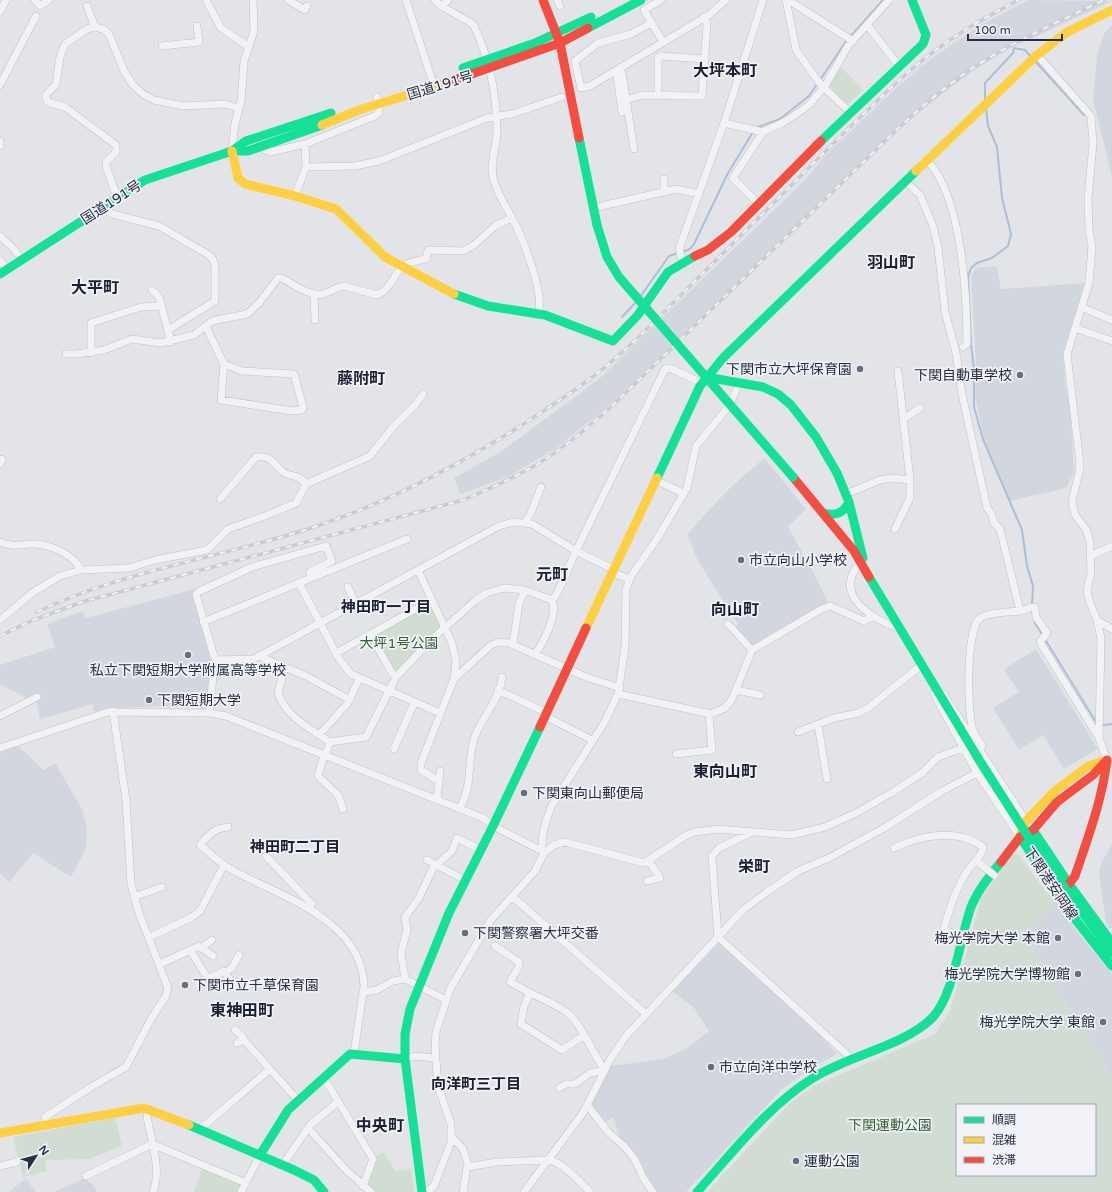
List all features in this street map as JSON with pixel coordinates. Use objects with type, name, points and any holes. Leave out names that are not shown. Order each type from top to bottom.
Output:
[{"type":"main road","points":[[542,0],[560,43],[593,208],[607,257],[619,277],[793,477],[854,551],[898,628],[1034,846],[1112,953]]},
{"type":"main road","name":"国道191号","points":[[488,65],[557,33],[622,0]]},
{"type":"main road","name":"国道191号","points":[[3,272],[145,180],[232,151],[246,141],[560,43],[641,0]]},
{"type":"main road","points":[[232,151],[238,178],[245,184],[295,196],[336,209],[348,219],[374,247],[402,267],[463,298],[503,310],[545,315],[613,341],[644,307],[660,281],[668,272],[682,259],[708,250],[731,232],[850,112],[920,48],[926,40],[924,29],[912,0]]},
{"type":"main road","points":[[422,1192],[405,1059],[407,1020],[418,985],[449,913],[493,826],[655,480],[704,380],[723,358],[1034,58],[1067,32],[1112,10]]},
{"type":"main road","points":[[704,380],[766,388],[786,400],[831,462],[847,498],[866,572]]},
{"type":"main road","points":[[822,513],[830,515],[839,514],[846,509],[847,498]]},
{"type":"main road","points":[[1068,884],[1075,876],[1096,810],[1109,760]]},
{"type":"main road","name":"下関港安岡線","points":[[1109,760],[1088,766],[1065,782],[1026,820],[1020,837],[1061,899],[1098,950],[1112,966]]},
{"type":"main road","name":"下関港安岡線","points":[[1109,760],[1057,802],[1033,830],[1068,884],[1112,943]]},
{"type":"main road","points":[[696,1192],[751,1132],[787,1096],[814,1077],[851,1058],[908,1036],[932,1018],[940,1007],[948,987],[971,907],[981,887],[1020,837],[1033,830]]},
{"type":"main road","points":[[260,1155],[288,1110],[346,1058],[354,1053],[405,1059]]},
{"type":"main road","points":[[0,1133],[133,1109],[149,1109],[308,1176],[318,1184],[324,1192]]},
{"type":"street","points":[[0,12],[6,0]]},
{"type":"street","points":[[35,0],[40,6],[49,0]]},
{"type":"street","points":[[206,0],[221,28],[249,47]]},
{"type":"street","points":[[232,151],[235,123],[239,108],[244,61],[255,25],[253,0]]},
{"type":"street","points":[[288,0],[305,10],[307,6]]},
{"type":"street","points":[[406,0],[433,83]]},
{"type":"street","points":[[435,0],[441,6],[473,24],[488,65],[492,78],[497,134],[492,171],[494,182],[518,229],[537,286],[540,305],[538,314]]},
{"type":"street","points":[[441,6],[448,0]]},
{"type":"street","points":[[661,0],[644,10],[663,42]]},
{"type":"street","points":[[651,23],[626,36],[598,43],[575,61],[581,88],[590,86],[714,12],[726,0]]},
{"type":"street","points":[[682,259],[679,249],[724,123],[762,0]]},
{"type":"street","points":[[787,0],[850,39]]},
{"type":"street","points":[[787,0],[796,50],[816,79],[850,112]]},
{"type":"street","points":[[724,123],[761,131],[782,123],[809,105],[823,86],[850,39],[867,25],[889,0]]},
{"type":"street","points":[[87,6],[95,27]]},
{"type":"street","points":[[0,84],[36,16]]},
{"type":"street","points":[[626,100],[642,95],[702,96],[707,24],[704,17]]},
{"type":"street","points":[[867,25],[899,66]]},
{"type":"street","points":[[162,46],[199,42],[197,26]]},
{"type":"street","points":[[117,197],[106,166],[106,162],[116,152],[116,145],[65,106],[50,103],[46,99],[46,95],[56,84],[60,57],[65,44],[87,29],[95,27],[103,29],[109,34],[124,71],[133,85],[143,94],[154,100],[182,106],[225,104],[239,108]]},
{"type":"street","points":[[658,95],[658,58],[661,56],[705,58]]},
{"type":"street","points":[[1034,58],[1091,116],[1093,143],[1088,199],[1089,230],[1092,246],[1089,283],[1067,354],[1080,464],[1072,500],[1075,515],[1087,532],[1090,543],[1091,573],[1087,590],[1089,600],[1097,620],[1101,647],[1099,738]]},
{"type":"street","points":[[617,69],[626,100],[634,149]]},
{"type":"street","points":[[617,69],[622,112]]},
{"type":"street","points":[[306,167],[355,166],[379,161],[428,140],[495,116],[512,114],[562,97]]},
{"type":"street","points":[[265,150],[270,152],[305,144],[375,116],[379,113],[378,100]]},
{"type":"street","points":[[759,204],[733,178],[761,131]]},
{"type":"street","points":[[0,141],[0,146]]},
{"type":"street","points":[[295,196],[306,167],[305,144]]},
{"type":"street","points":[[928,161],[940,177],[959,241],[964,276],[967,322],[967,344],[963,347]]},
{"type":"street","points":[[664,179],[664,191]]},
{"type":"street","points":[[906,182],[920,195],[933,226],[938,247],[945,312],[956,353],[962,394],[987,508],[991,513],[994,523],[1000,529],[1020,610]]},
{"type":"street","points":[[593,208],[664,191],[681,189],[699,194]]},
{"type":"street","points":[[104,207],[112,214],[159,226],[209,255],[213,260],[215,301],[168,330]]},
{"type":"street","points":[[66,354],[91,353],[104,350],[132,339],[161,343],[171,342],[194,335],[212,321],[247,314],[259,303],[278,278],[282,278],[314,294],[325,293],[344,286],[377,295],[392,282],[402,267],[412,262],[426,259],[428,250],[457,251],[469,248],[496,226],[512,218]]},
{"type":"street","points":[[0,236],[14,249],[22,260]]},
{"type":"street","points":[[0,260],[3,272]]},
{"type":"street","points":[[152,290],[159,297],[171,342]]},
{"type":"street","points":[[314,294],[315,320]]},
{"type":"street","points":[[91,353],[91,324],[141,307],[162,306]]},
{"type":"street","points":[[1081,307],[1112,320]]},
{"type":"street","points":[[206,327],[224,364],[221,400],[292,411],[302,410],[303,407],[294,374],[242,371],[224,364]]},
{"type":"street","points":[[1075,328],[1112,341]]},
{"type":"street","points":[[551,600],[559,589],[665,369],[670,368],[704,380]]},
{"type":"street","points":[[895,529],[910,498],[910,480],[898,371]]},
{"type":"street","points":[[427,1192],[434,1186],[451,1142],[449,1116],[438,1086],[436,1058],[436,1032],[450,989],[490,921],[536,871],[543,852],[546,820],[551,807],[610,712],[619,691],[625,648],[626,589],[629,579],[657,539],[683,493],[689,481],[696,446],[729,406],[739,384]]},
{"type":"street","points":[[0,620],[32,593],[51,580],[81,570],[118,570],[207,550],[228,529],[296,503],[306,484],[370,456],[392,428],[416,405],[423,394]]},
{"type":"street","points":[[903,419],[920,408]]},
{"type":"street","points":[[220,499],[256,457],[271,459],[276,462],[282,471],[298,476],[306,484]]},
{"type":"street","points":[[847,498],[880,480],[892,478],[910,480]]},
{"type":"street","points":[[655,480],[683,493]]},
{"type":"street","points":[[525,522],[530,516],[542,487]]},
{"type":"street","points":[[215,660],[249,659],[259,656],[500,526],[513,522],[525,522],[537,527],[576,551],[629,579]]},
{"type":"street","points":[[203,622],[407,539]]},
{"type":"street","points":[[0,542],[15,546],[32,544],[58,550],[73,558],[81,570]]},
{"type":"street","points":[[209,713],[215,660],[196,594],[252,567],[326,546],[332,561],[310,572],[311,578]]},
{"type":"street","points":[[1091,556],[1112,546]]},
{"type":"street","points":[[861,562],[853,570],[851,575],[852,592],[859,607],[872,617],[898,628]]},
{"type":"street","points":[[418,570],[445,629],[454,651],[456,662],[454,679],[421,763],[421,770],[438,781]]},
{"type":"street","points":[[299,583],[336,653],[350,674],[388,692],[440,713]]},
{"type":"street","points":[[348,587],[356,604]]},
{"type":"street","points":[[285,667],[280,678],[279,696],[293,716],[330,742],[365,738],[369,734],[396,677],[476,600],[487,593],[504,588],[525,590],[551,600],[554,604],[552,620],[535,654]]},
{"type":"street","points":[[513,643],[519,604],[525,590]]},
{"type":"street","points":[[336,653],[432,600]]},
{"type":"street","points":[[454,679],[491,645],[500,642],[513,643],[567,669],[619,691],[709,714],[725,708],[732,699],[752,650],[826,607],[830,606],[864,621],[872,617]]},
{"type":"street","points":[[978,748],[982,746],[973,730],[969,681],[970,649],[977,622],[984,616],[1032,607],[1045,637],[1040,642],[1099,738],[1109,760]]},
{"type":"street","points":[[1097,620],[1112,629]]},
{"type":"street","points":[[728,624],[752,650]]},
{"type":"street","points":[[370,634],[396,677]]},
{"type":"street","points":[[909,646],[924,664],[1033,830]]},
{"type":"street","points":[[909,646],[977,773],[1020,837]]},
{"type":"street","points":[[259,656],[285,667],[350,700]]},
{"type":"street","points":[[798,732],[834,718],[854,714],[868,708],[919,667]]},
{"type":"street","points":[[459,809],[466,796],[474,741],[482,719],[495,701],[502,677]]},
{"type":"street","points":[[319,735],[335,719],[350,700],[360,679]]},
{"type":"street","points":[[498,690],[592,740]]},
{"type":"street","points":[[736,690],[760,695]]},
{"type":"street","points":[[0,716],[37,697]]},
{"type":"street","points":[[394,750],[414,702]]},
{"type":"street","points":[[47,1124],[45,1117],[91,1087],[126,1067],[151,1020],[166,996],[168,988],[134,897],[129,874],[126,794],[113,711]]},
{"type":"street","points":[[0,748],[113,711],[209,713],[226,716],[483,818],[493,826],[543,852]]},
{"type":"street","points":[[676,754],[712,750],[709,714]]},
{"type":"street","points":[[818,725],[827,779]]},
{"type":"street","points":[[330,742],[318,776],[338,796],[343,809]]},
{"type":"street","points":[[543,852],[554,845],[565,842],[644,863],[690,834],[718,829],[791,835],[832,824],[856,813],[893,792],[922,773],[938,757],[963,748]]},
{"type":"street","points":[[438,800],[438,781],[440,771]]},
{"type":"street","points":[[524,1192],[588,1106],[605,1070],[621,1043],[646,1014],[712,946],[718,937],[743,910],[798,871],[829,858],[884,828],[942,791],[977,773]]},
{"type":"street","points":[[228,827],[220,828],[208,835],[200,845],[232,871],[309,909],[320,916],[351,945],[364,975],[364,992],[354,1053]]},
{"type":"street","points":[[752,832],[719,848],[712,856],[718,937],[851,1058]]},
{"type":"street","points":[[894,848],[926,837],[958,836],[983,847],[983,852],[956,890],[944,928],[944,930],[962,938]]},
{"type":"street","points":[[406,979],[401,953],[407,930],[405,918],[419,898],[434,868],[452,851],[457,838],[481,850]]},
{"type":"street","points":[[266,856],[312,904],[309,909]]},
{"type":"street","points":[[427,860],[465,880]]},
{"type":"street","points":[[647,881],[660,878],[649,861]]},
{"type":"street","points":[[977,861],[994,875]]},
{"type":"street","points":[[150,937],[192,917],[200,911],[224,865]]},
{"type":"street","points":[[134,897],[162,887]]},
{"type":"street","points":[[513,897],[646,1014]]},
{"type":"street","points":[[160,964],[190,950],[201,948],[212,940]]},
{"type":"street","points":[[495,946],[519,962],[519,966],[510,982],[570,1015],[605,1070]]},
{"type":"street","points":[[201,948],[212,956]]},
{"type":"street","points":[[190,950],[208,979],[232,968],[239,955]]},
{"type":"street","points":[[225,972],[234,986],[268,982]]},
{"type":"street","points":[[364,992],[377,990],[393,981],[406,979],[446,1000]]},
{"type":"street","points":[[530,993],[524,1006],[521,1024],[562,1050],[584,1036]]},
{"type":"street","points":[[235,1030],[241,1035],[240,1042],[295,1097]]},
{"type":"street","points":[[405,1059],[415,1056],[436,1058]]},
{"type":"street","points":[[199,1130],[269,1070]]},
{"type":"street","points":[[559,1088],[566,1084],[575,1084],[590,1073],[605,1070]]},
{"type":"street","points":[[324,1078],[373,1159],[363,1186]]},
{"type":"street","points":[[286,1160],[308,1128],[338,1102]]},
{"type":"street","points":[[588,1106],[608,1132],[626,1148],[635,1160],[642,1175],[653,1192]]},
{"type":"street","points":[[149,1109],[147,1117],[152,1144],[156,1182],[153,1192]]},
{"type":"street","points":[[308,1128],[345,1169],[370,1192]]},
{"type":"street","points":[[451,1136],[463,1149],[469,1167]]},
{"type":"street","points":[[86,1176],[152,1144],[246,1183]]},
{"type":"street","points":[[241,1192],[260,1155]]},
{"type":"street","points":[[463,1192],[467,1167],[497,1162],[552,1160],[569,1171],[590,1192]]},
{"type":"street","points":[[0,1166],[18,1162]]},
{"type":"shaded area","points":[[1029,0],[1112,1],[1007,50],[974,70],[954,85],[907,122],[609,406],[555,449],[508,477],[460,494],[454,478],[502,451],[599,379],[804,181],[824,157],[898,86],[927,62],[955,42],[986,22]]},
{"type":"shaded area","points":[[1112,25],[1112,176],[1093,100],[1097,55],[1105,32]]},
{"type":"shaded area","name":"下関自動車学校","points":[[997,266],[1001,289],[1085,283],[1063,351],[1065,385],[1070,404],[1074,473],[1066,488],[1010,501],[983,436],[975,395],[976,364],[971,278],[975,268]]},
{"type":"shaded area","points":[[764,458],[806,509],[788,527],[829,604],[751,648],[735,630],[738,624],[698,561],[687,534],[728,490]]},
{"type":"shaded area","points":[[195,589],[193,594],[211,658],[207,705],[205,709],[166,706],[109,708],[94,712],[93,704],[40,719],[36,698],[30,700],[0,684],[0,665],[55,647],[47,624],[83,611],[86,618]]},
{"type":"shaded area","points":[[1036,649],[1098,749],[1064,769],[1043,735],[1019,750],[993,708],[1019,692],[1004,669]]},
{"type":"shaded area","points":[[17,745],[44,770],[55,763],[82,809],[87,828],[86,848],[71,877],[33,853],[9,882],[0,874],[0,753]]},
{"type":"shaded area","points":[[1112,844],[1112,928],[1109,929],[1106,923],[1099,872],[1102,862]]},
{"type":"shaded area","points":[[1057,902],[1076,930],[1112,974],[1112,1076],[1025,935]]},
{"type":"shaded area","name":"市立向洋中学校","points":[[719,943],[815,1029],[837,1054],[810,1069],[782,1089],[686,1192],[656,1192],[646,1177],[640,1160],[634,1151],[620,1139],[613,1117],[604,1123],[591,1105],[610,1066],[664,1059],[687,1048],[709,1031],[694,1008],[672,991]]},
{"type":"shaded area","points":[[85,1178],[95,1187],[97,1192],[54,1192]]},
{"type":"shaded area","points":[[25,1179],[36,1192],[9,1192]]},
{"type":"green space","points":[[842,68],[863,90],[849,103],[846,103],[831,88],[830,84]]},
{"type":"green space","name":"大坪1号公園","points":[[429,604],[440,624],[440,629],[397,672],[394,672],[374,638],[374,634]]},
{"type":"green space","name":"下関運動公園","points":[[1018,854],[1047,893],[1057,902],[1025,935],[1112,1076],[1112,1192],[707,1192],[788,1105],[814,1086],[935,1034],[950,1011],[981,899],[1011,855]]},
{"type":"green space","points":[[115,1118],[122,1146],[89,1159],[45,1160],[47,1171],[23,1177],[13,1137]]},
{"type":"green space","points":[[384,1153],[396,1172],[411,1169],[414,1192],[375,1192],[369,1187],[368,1180],[377,1159],[375,1156]]},
{"type":"green space","points":[[205,1168],[242,1185],[238,1192],[194,1192],[201,1171]]},
{"type":"waterway","points":[[850,37],[883,0]]},
{"type":"waterway","points":[[756,129],[780,119],[809,96],[847,40]]},
{"type":"waterway","points":[[985,100],[985,83],[1013,53],[1014,48],[1025,50],[1031,57]]},
{"type":"waterway","points":[[1035,61],[1084,115]]},
{"type":"waterway","points":[[986,108],[988,126],[997,147],[1002,198],[1011,234],[1008,246],[992,258],[977,263],[971,268],[968,277],[971,344],[974,369],[974,407],[983,439],[1022,530],[1027,566],[1033,586],[1032,605]]},
{"type":"waterway","points":[[682,252],[690,249],[694,244],[728,173],[753,132]]},
{"type":"waterway","points":[[640,297],[669,256],[678,253]]},
{"type":"waterway","points":[[622,317],[636,302]]},
{"type":"waterway","points":[[1032,609],[1035,623],[1096,722]]},
{"type":"waterway","points":[[1103,725],[1112,724]]},
{"type":"railway","points":[[37,612],[71,597],[141,574],[285,536],[354,513],[420,483],[515,429],[593,377],[624,351],[855,122],[914,67],[945,43],[990,15],[1019,0]]},
{"type":"railway","points":[[0,636],[31,621],[82,602],[463,500],[532,467],[568,443],[609,409],[887,139],[940,92],[974,67],[1005,49],[1104,0]]},
{"type":"traffic: fast","points":[[588,28],[641,0]]},
{"type":"traffic: fast","points":[[821,141],[923,44],[926,35],[912,0]]},
{"type":"traffic: fast","points":[[463,68],[535,43],[591,17]]},
{"type":"traffic: fast","points":[[232,151],[246,141],[331,113]]},
{"type":"traffic: fast","points":[[0,274],[145,180],[232,151],[248,151],[322,125]]},
{"type":"traffic: fast","points":[[579,138],[597,225]]},
{"type":"traffic: fast","points":[[657,478],[700,386],[723,358],[916,171]]},
{"type":"traffic: fast","points":[[597,225],[607,257],[619,277],[793,477]]},
{"type":"traffic: fast","points":[[454,294],[488,306],[545,315],[613,341],[637,316],[668,272],[695,256]]},
{"type":"traffic: fast","points":[[706,377],[763,387],[778,394],[791,405],[816,437],[837,473],[849,502],[841,512],[835,514],[823,513]]},
{"type":"traffic: fast","points":[[849,502],[863,558]]},
{"type":"traffic: fast","points":[[869,577],[978,758]]},
{"type":"traffic: fast","points":[[422,1192],[405,1059],[405,1034],[410,1009],[449,913],[493,826],[540,727]]},
{"type":"traffic: fast","points":[[978,758],[1034,846],[1112,953]]},
{"type":"traffic: fast","points":[[1033,830],[1069,884],[1112,943]]},
{"type":"traffic: fast","points":[[1020,837],[1075,919],[1112,966]]},
{"type":"traffic: fast","points":[[697,1192],[752,1130],[797,1089],[827,1070],[907,1036],[932,1018],[940,1008],[946,996],[956,966],[971,907],[984,883],[1001,862]]},
{"type":"traffic: fast","points":[[260,1155],[288,1110],[350,1054],[405,1059]]},
{"type":"traffic: fast","points":[[189,1125],[294,1170],[314,1180],[324,1192]]},
{"type":"traffic: slow","points":[[916,171],[1037,55],[1067,32],[1112,10]]},
{"type":"traffic: slow","points":[[322,125],[359,110],[449,82]]},
{"type":"traffic: slow","points":[[232,151],[238,178],[245,184],[295,196],[336,209],[385,257],[454,294]]},
{"type":"traffic: slow","points":[[586,628],[657,478]]},
{"type":"traffic: slow","points":[[1020,836],[1026,821],[1056,790],[1088,766],[1104,761]]},
{"type":"traffic: slow","points":[[0,1133],[144,1108],[189,1125]]},
{"type":"traffic: jam","points":[[543,0],[560,43],[579,138]]},
{"type":"traffic: jam","points":[[449,82],[560,43],[588,28]]},
{"type":"traffic: jam","points":[[695,256],[708,250],[731,232],[821,141]]},
{"type":"traffic: jam","points":[[793,477],[854,551],[869,577]]},
{"type":"traffic: jam","points":[[540,727],[586,628]]},
{"type":"traffic: jam","points":[[1069,884],[1075,876],[1094,819],[1102,790],[1107,760]]},
{"type":"traffic: jam","points":[[1001,862],[1020,837],[1033,830],[1057,802],[1093,775],[1107,760]]},
{"type":"place","name":"下関市立大坪保育園","points":[[860,369]]},
{"type":"place","name":"下関自動車学校","points":[[1020,375]]},
{"type":"place","name":"市立向山小学校","points":[[741,560]]},
{"type":"place","name":"私立下関短期大学附属高等学校","points":[[188,655]]},
{"type":"place","name":"下関短期大学","points":[[149,700]]},
{"type":"place","name":"下関東向山郵便局","points":[[524,793]]},
{"type":"place","name":"下関警察署大坪交番","points":[[465,933]]},
{"type":"place","name":"梅光学院大学 本館","points":[[1058,938]]},
{"type":"place","name":"梅光学院大学博物館","points":[[1078,974]]},
{"type":"place","name":"下関市立千草保育園","points":[[185,985]]},
{"type":"place","name":"梅光学院大学 東館","points":[[1103,1022]]},
{"type":"place","name":"市立向洋中学校","points":[[711,1067]]},
{"type":"place","name":"運動公園","points":[[796,1161]]},
{"type":"district","name":"大坪本町","points":[[725,70]]},
{"type":"district","name":"羽山町","points":[[891,262]]},
{"type":"district","name":"大平町","points":[[95,287]]},
{"type":"district","name":"藤附町","points":[[361,378]]},
{"type":"district","name":"元町","points":[[552,574]]},
{"type":"district","name":"神田町一丁目","points":[[386,607]]},
{"type":"district","name":"向山町","points":[[735,609]]},
{"type":"district","name":"東向山町","points":[[725,771]]},
{"type":"district","name":"神田町二丁目","points":[[295,847]]},
{"type":"district","name":"栄町","points":[[754,866]]},
{"type":"district","name":"東神田町","points":[[242,1010]]},
{"type":"district","name":"向洋町三丁目","points":[[476,1084]]},
{"type":"district","name":"中央町","points":[[380,1125]]}]
